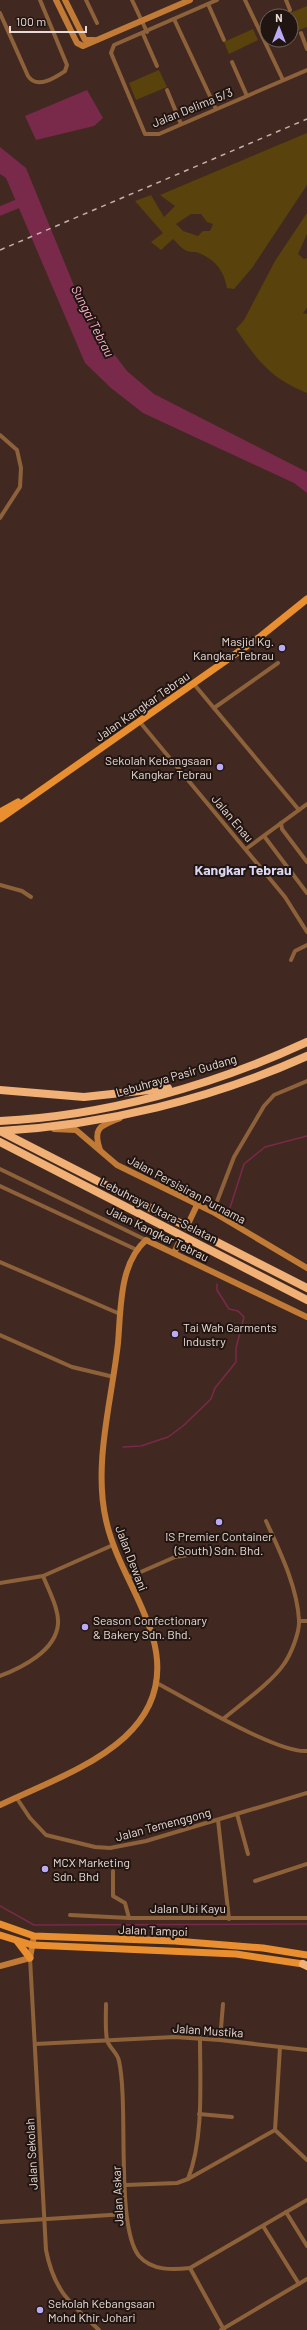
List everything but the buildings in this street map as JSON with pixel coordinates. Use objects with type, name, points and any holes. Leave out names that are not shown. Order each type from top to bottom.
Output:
[{"type":"highway","name":"Lebuhraya Pasir Gudang","points":[[0,1121],[38,1118],[112,1106],[185,1087],[242,1069],[307,1042]]},
{"type":"highway","name":"Lebuhraya Pasir Gudang","points":[[0,1131],[37,1128],[128,1114],[247,1080],[307,1056]]},
{"type":"highway","points":[[0,1090],[84,1097],[185,1087]]},
{"type":"highway","name":"Lebuhraya Utara–Selatan","points":[[0,1131],[307,1288]]},
{"type":"highway","name":"Lebuhraya Utara–Selatan","points":[[0,1142],[307,1300]]},
{"type":"main road","name":"Jalan Kangkar Tebrau","points":[[46,786],[261,636],[307,599]]},
{"type":"main road","points":[[0,812],[46,786]]},
{"type":"main road","points":[[0,819],[46,786]]},
{"type":"main road","name":"Jalan Tampoi","points":[[0,1924],[34,1936],[175,1941],[263,1948],[307,1955]]},
{"type":"main road","name":"Jalan Tampoi","points":[[0,1935],[32,1945],[236,1954],[306,1965]]},
{"type":"main road","points":[[17,1941],[30,1958]]},
{"type":"street","points":[[0,13],[30,80],[40,83],[60,74],[67,67],[40,0]]},
{"type":"street","points":[[56,0],[78,44],[86,46],[190,0]]},
{"type":"street","points":[[65,0],[84,40],[98,40]]},
{"type":"street","points":[[86,0],[97,23]]},
{"type":"street","points":[[132,0],[142,21],[157,66]]},
{"type":"street","name":"Jalan Delima 5/3","points":[[217,0],[145,33],[114,45],[111,53],[145,134],[159,134],[307,70]]},
{"type":"street","points":[[245,0],[283,80]]},
{"type":"street","points":[[208,4],[224,40]]},
{"type":"street","points":[[174,19],[216,109]]},
{"type":"street","points":[[301,33],[307,49]]},
{"type":"street","points":[[232,62],[247,96]]},
{"type":"street","points":[[167,90],[181,124]]},
{"type":"street","points":[[0,435],[17,450],[21,468],[20,488],[0,518]]},
{"type":"street","points":[[214,708],[278,663]]},
{"type":"street","points":[[193,683],[299,810]]},
{"type":"street","name":"Jalan Enau","points":[[139,721],[285,896],[307,932]]},
{"type":"street","points":[[246,849],[307,804]]},
{"type":"street","points":[[281,823],[282,828],[307,862]]},
{"type":"street","points":[[264,836],[307,893]]},
{"type":"street","points":[[0,885],[22,891],[31,897]]},
{"type":"street","points":[[291,960],[295,951],[307,946]]},
{"type":"street","points":[[213,1212],[234,1157],[264,1106],[274,1095],[307,1081]]},
{"type":"street","points":[[100,1152],[96,1137],[100,1127],[128,1114]]},
{"type":"street","name":"Jalan Persisiran Purnama","points":[[37,1128],[76,1130],[117,1165],[213,1212],[307,1268]]},
{"type":"street","name":"Jalan Kangkar Tebrau","points":[[0,1169],[307,1317]]},
{"type":"street","points":[[0,1186],[135,1249]]},
{"type":"street","points":[[189,1222],[197,1205]]},
{"type":"street","name":"Jalan Dewani","points":[[0,1805],[97,1759],[121,1742],[136,1729],[144,1714],[155,1682],[156,1661],[152,1637],[113,1545],[106,1521],[102,1490],[104,1440],[114,1377],[125,1275],[135,1249],[146,1240]]},
{"type":"street","points":[[174,1253],[180,1240]]},
{"type":"street","points":[[0,1262],[120,1314]]},
{"type":"street","points":[[0,1335],[72,1367],[114,1377]]},
{"type":"street","points":[[223,1719],[284,1664],[299,1621],[283,1559],[266,1521]]},
{"type":"street","points":[[0,1584],[43,1576],[113,1545]]},
{"type":"street","points":[[127,1578],[174,1558],[188,1554]]},
{"type":"street","points":[[0,1676],[31,1661],[52,1642],[58,1625],[56,1610],[43,1576]]},
{"type":"street","points":[[299,1621],[307,1621]]},
{"type":"street","points":[[155,1682],[223,1719],[292,1750],[307,1751]]},
{"type":"street","name":"Jalan Temenggong","points":[[16,1797],[30,1818],[46,1835],[95,1847],[110,1848],[134,1844],[307,1793]]},
{"type":"street","points":[[237,1814],[248,1854]]},
{"type":"street","points":[[218,1820],[229,1918]]},
{"type":"street","points":[[255,1881],[307,1864]]},
{"type":"street","points":[[113,1870],[113,1896],[125,1903],[129,1918]]},
{"type":"street","name":"Jalan Ubi Kayu","points":[[70,1914],[129,1918],[307,1918]]},
{"type":"street","points":[[0,1966],[30,1958],[34,1936]]},
{"type":"street","name":"Jalan Sekolah","points":[[30,1958],[44,2219],[48,2262],[62,2295],[99,2330]]},
{"type":"street","points":[[35,2044],[107,2042],[106,2004]]},
{"type":"street","points":[[220,2040],[223,2004]]},
{"type":"street","name":"Jalan Mustika","points":[[107,2042],[174,2037],[200,2038],[307,2050]]},
{"type":"street","points":[[188,2179],[195,2156],[198,2114],[200,2038]]},
{"type":"street","name":"Jalan Askar","points":[[107,2042],[119,2061],[126,2185],[126,2214],[130,2238],[139,2256],[144,2261],[155,2267],[169,2269],[190,2268],[307,2200]]},
{"type":"street","points":[[275,2130],[280,2047]]},
{"type":"street","points":[[198,2114],[232,2117]]},
{"type":"street","points":[[275,2130],[307,2160]]},
{"type":"street","points":[[126,2185],[171,2183],[188,2179],[275,2130]]},
{"type":"street","points":[[286,2212],[307,2246]]},
{"type":"street","points":[[0,2222],[126,2214]]},
{"type":"street","points":[[263,2226],[299,2284]]},
{"type":"street","points":[[190,2268],[223,2330],[307,2279]]},
{"type":"shaded area","points":[[307,6],[307,27],[299,30],[299,9]]},
{"type":"shaded area","points":[[253,29],[258,40],[229,54],[224,42]]},
{"type":"shaded area","points":[[159,70],[167,87],[136,100],[129,83]]},
{"type":"shaded area","points":[[87,90],[103,118],[94,126],[36,140],[25,116]]},
{"type":"shaded area","points":[[307,133],[307,185],[252,268],[234,289],[227,288],[221,270],[208,258],[196,252],[189,252],[185,250],[173,239],[161,250],[151,242],[163,233],[135,201],[151,195],[164,217],[175,206],[160,195]],"holes":[[[191,214],[201,214],[207,222],[213,224],[210,231],[203,231],[198,236],[183,231],[176,224]]]},
{"type":"shaded area","points":[[0,147],[26,168],[88,320],[127,371],[154,394],[307,472],[307,493],[294,483],[143,413],[111,388],[85,363],[6,178],[0,174]]},
{"type":"shaded area","points":[[307,213],[307,234],[298,254],[304,259],[307,258],[307,308],[303,313],[307,314],[307,393],[294,388],[274,375],[258,359],[236,329],[244,320],[275,261]]},
{"type":"waterway","points":[[0,211],[24,201]]},
{"type":"waterway","points":[[228,1214],[244,1164],[265,1147],[307,1136]]},
{"type":"waterway","points":[[123,1447],[141,1446],[168,1437],[183,1426],[211,1399],[215,1388],[236,1362],[236,1348],[244,1317],[238,1311],[229,1309],[217,1290],[217,1284]]},
{"type":"waterway","points":[[0,1906],[34,1925],[307,1924]]},
{"type":"railway","points":[[0,250],[307,119]]},
{"type":"place","name":"Masjid Kg. Kangkar Tebrau","points":[[282,648]]},
{"type":"place","name":"Sekolah Kebangsaan Kangkar Tebrau","points":[[220,767]]},
{"type":"place","name":"Tai Wah Garments Industry","points":[[175,1334]]},
{"type":"place","name":"IS Premier Container (South) Sdn. Bhd.","points":[[219,1522]]},
{"type":"place","name":"Season Confectionary & Bakery Sdn. Bhd.","points":[[85,1627]]},
{"type":"place","name":"MCX Marketing Sdn. Bhd","points":[[45,1869]]},
{"type":"place","name":"Sekolah Kebangsaan Mohd Khir Johari","points":[[40,2310]]},
{"type":"district","name":"Kangkar Tebrau","points":[[243,869]]},
{"type":"water label","name":"Sungai Tebrau","points":[[93,321]]}]
